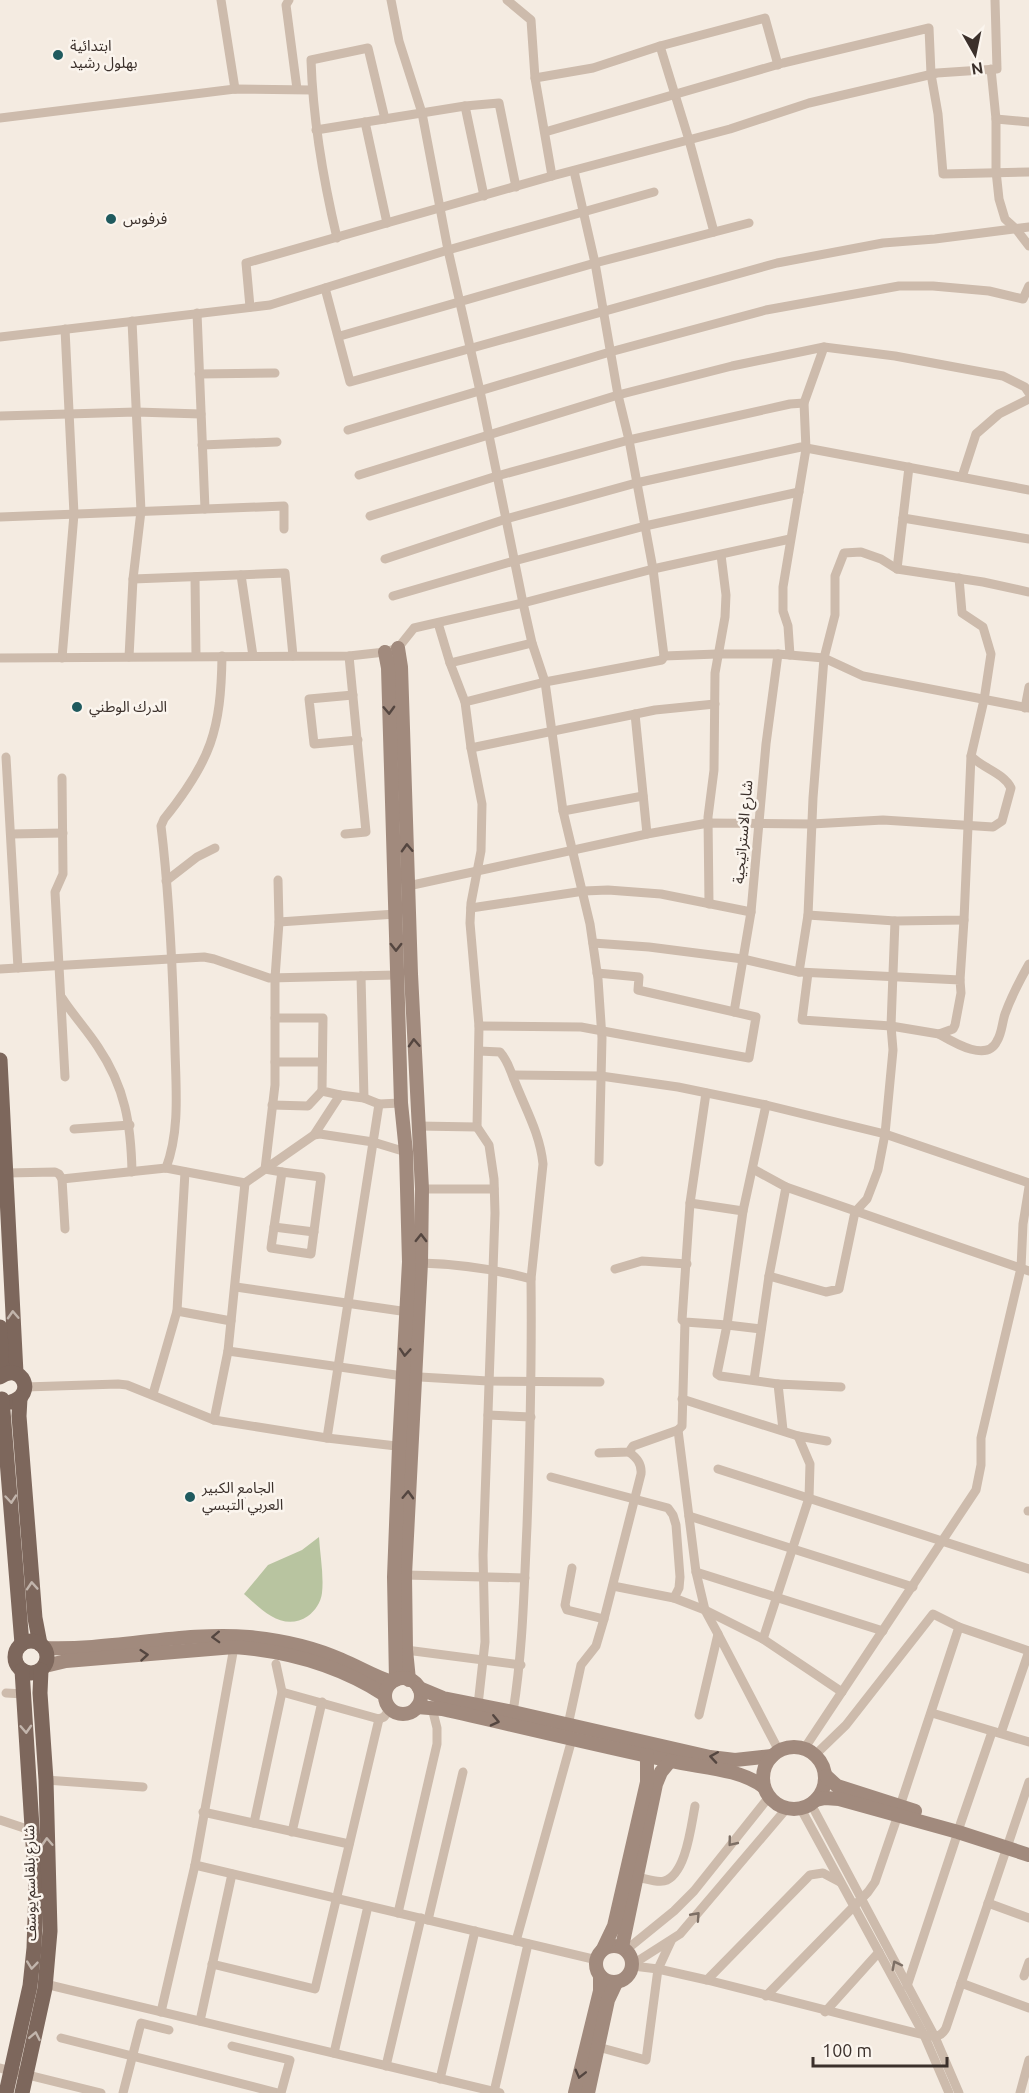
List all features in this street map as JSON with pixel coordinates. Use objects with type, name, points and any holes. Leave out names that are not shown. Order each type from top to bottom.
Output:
[{"type":"main road","points":[[0,1060],[6,1173],[6,1375]]},
{"type":"main road","points":[[0,1327],[6,1375]]},
{"type":"main road","points":[[6,1375],[24,1380],[19,1416],[34,1618],[47,1657],[43,1668],[31,1673],[22,1671],[15,1662],[16,1651],[22,1644],[31,1641],[42,1646]]},
{"type":"main road","points":[[22,1644],[1,1398],[11,1402],[23,1393]]},
{"type":"main road","name":"شارع بلقاسم يوسف","points":[[22,2093],[12,2071],[45,1984],[50,1931],[46,1780],[40,1694],[43,1668]]},
{"type":"main road","name":"شارع بلقاسم يوسف","points":[[6,2093],[30,1986],[34,1948],[36,1890],[22,1671]]},
{"type":"street","points":[[221,0],[235,88]]},
{"type":"street","points":[[289,0],[286,5],[297,89]]},
{"type":"street","points":[[391,0],[399,40],[422,113],[448,250],[471,348],[523,603],[532,643],[545,682],[563,811],[584,891],[597,973],[602,1032],[599,1162]]},
{"type":"street","points":[[507,0],[531,20],[535,78],[552,176]]},
{"type":"street","points":[[250,307],[246,263],[552,176],[730,129],[808,103],[932,74],[997,69],[995,0]]},
{"type":"street","points":[[535,78],[593,68],[660,46],[765,18],[778,65]]},
{"type":"street","points":[[545,132],[778,65],[929,28],[943,174],[1029,172]]},
{"type":"street","points":[[660,46],[714,232]]},
{"type":"street","points":[[337,238],[316,130],[311,60],[368,48],[385,119]]},
{"type":"street","points":[[991,69],[996,119],[996,171],[999,199],[1005,219],[1029,246]]},
{"type":"street","points":[[0,118],[235,88],[312,90]]},
{"type":"street","points":[[316,130],[465,106],[499,103],[516,186]]},
{"type":"street","points":[[465,106],[483,196]]},
{"type":"street","points":[[996,119],[1029,122]]},
{"type":"street","points":[[365,122],[387,223]]},
{"type":"street","points":[[465,702],[545,682],[662,660],[664,656],[645,526],[618,395],[595,263],[574,171]]},
{"type":"street","points":[[0,337],[270,304],[448,250],[654,192]]},
{"type":"street","points":[[340,336],[595,263],[749,223]]},
{"type":"street","points":[[325,288],[340,336],[350,382],[604,310],[806,257],[883,243],[1029,227]]},
{"type":"street","points":[[348,430],[610,352],[766,310],[899,286],[933,286],[989,291],[1026,301],[1029,286]]},
{"type":"street","points":[[197,313],[205,509]]},
{"type":"street","points":[[129,657],[133,579],[141,511],[132,321]]},
{"type":"street","points":[[62,657],[74,514],[65,329]]},
{"type":"street","points":[[359,475],[618,395],[732,366],[824,347],[895,356],[1003,376],[1025,387],[1029,393]]},
{"type":"street","points":[[790,655],[788,626],[783,611],[783,587],[806,449],[804,403],[824,347]]},
{"type":"street","points":[[199,374],[275,373]]},
{"type":"street","points":[[962,477],[976,434],[999,414],[1029,399]]},
{"type":"street","points":[[370,516],[497,476],[629,440],[790,404],[804,403]]},
{"type":"street","points":[[0,416],[136,412],[201,414]]},
{"type":"street","points":[[202,445],[277,442]]},
{"type":"street","points":[[385,558],[506,519],[636,483],[801,447],[1029,490]]},
{"type":"street","points":[[897,569],[909,467]]},
{"type":"street","points":[[393,596],[645,526],[799,492]]},
{"type":"street","points":[[0,517],[284,506],[285,529]]},
{"type":"street","points":[[903,518],[1029,539]]},
{"type":"street","points":[[409,1376],[406,1152],[401,1103],[396,975],[388,668],[392,650],[414,628],[523,603],[652,569],[790,539]]},
{"type":"street","points":[[1029,592],[897,569],[881,559],[861,552],[844,553],[835,576],[835,615],[824,658],[812,824],[802,1020],[891,1026],[939,1034],[972,1050],[992,1048],[997,1043],[1009,1005],[1029,964]]},
{"type":"street","points":[[709,904],[708,823],[714,770],[717,654],[725,617],[726,595],[721,555]]},
{"type":"street","points":[[133,579],[285,573],[293,656]]},
{"type":"street","points":[[242,575],[253,656]]},
{"type":"street","points":[[195,577],[196,656]]},
{"type":"street","points":[[939,1034],[953,1029],[961,993],[971,756],[984,700],[991,654],[983,627],[962,613],[959,578]]},
{"type":"street","points":[[438,623],[465,702],[482,804],[481,851],[471,908],[473,970],[480,1026],[477,1127],[489,1145],[494,1189],[488,1381],[484,1659],[477,1705]]},
{"type":"street","points":[[450,663],[532,643]]},
{"type":"street","points":[[0,658],[349,656],[392,650]]},
{"type":"street","points":[[392,650],[401,667],[408,886],[422,1189],[421,1263],[409,1376],[394,1576],[404,1683],[421,1695],[417,1707]]},
{"type":"street","points":[[664,656],[778,654],[824,658],[863,676],[1027,708],[1029,687]]},
{"type":"street","name":"شارع الاستراتيجية","points":[[734,1012],[751,912],[766,744],[778,654]]},
{"type":"street","points":[[166,1168],[174,1133],[176,1101],[173,959],[161,826],[195,778],[213,738],[222,683],[222,656]]},
{"type":"street","points":[[345,834],[366,832],[349,656]]},
{"type":"street","points":[[353,695],[309,699],[314,744],[358,740]]},
{"type":"street","points":[[471,748],[635,714],[715,704]]},
{"type":"street","points":[[635,714],[647,834]]},
{"type":"street","points":[[408,886],[708,823],[812,824],[883,820],[986,828],[998,825],[1004,814],[1011,788],[1002,777],[979,765],[971,756]]},
{"type":"street","points":[[6,757],[18,968]]},
{"type":"street","points":[[62,778],[63,874],[55,892],[65,1077]]},
{"type":"street","points":[[563,811],[643,796]]},
{"type":"street","points":[[10,834],[63,833]]},
{"type":"street","points":[[166,881],[196,857],[215,848]]},
{"type":"street","points":[[265,1169],[275,1062],[278,880]]},
{"type":"street","points":[[471,908],[584,891],[608,890],[661,894],[751,912]]},
{"type":"street","points":[[279,922],[396,914]]},
{"type":"street","points":[[808,915],[895,921],[964,920]]},
{"type":"street","points":[[769,1276],[826,1292],[839,1289],[855,1212],[867,1199],[872,1186],[878,1170],[885,1134],[893,1050],[891,1026],[895,977],[895,921]]},
{"type":"street","points":[[593,943],[649,947],[743,959],[803,973],[960,980]]},
{"type":"street","points":[[0,969],[204,957],[256,975],[275,978],[396,975]]},
{"type":"street","points":[[480,1026],[581,1027],[749,1058],[756,1017],[638,990],[639,977],[597,973]]},
{"type":"street","points":[[361,976],[364,1098]]},
{"type":"street","points":[[61,996],[107,1060],[124,1100],[130,1125],[132,1172]]},
{"type":"street","points":[[272,1105],[308,1106],[322,1091],[323,1018],[275,1018]]},
{"type":"street","points":[[479,1051],[501,1053],[509,1062],[536,1127],[543,1164],[531,1279],[532,1382],[525,1578],[521,1665],[513,1712]]},
{"type":"street","points":[[275,1062],[322,1062]]},
{"type":"street","points":[[513,1075],[601,1076],[766,1105],[885,1134],[1029,1185],[1023,1224],[1025,1270],[981,1438],[979,1482],[971,1499],[842,1692],[810,1752]]},
{"type":"street","points":[[322,1091],[364,1098],[379,1104],[401,1103]]},
{"type":"street","points":[[629,1452],[633,1446],[678,1430],[682,1426],[685,1322],[682,1320],[690,1203],[706,1093]]},
{"type":"street","points":[[62,1179],[166,1168],[245,1183],[314,1135],[340,1095]]},
{"type":"street","points":[[327,1438],[379,1104]]},
{"type":"street","points":[[766,1105],[743,1211],[727,1325],[717,1374],[778,1384],[841,1388]]},
{"type":"street","points":[[74,1129],[130,1125]]},
{"type":"street","points":[[418,1126],[477,1127]]},
{"type":"street","points":[[314,1135],[373,1142],[406,1152]]},
{"type":"street","points":[[265,1169],[321,1177],[311,1254],[272,1248],[282,1172]]},
{"type":"street","points":[[753,1169],[786,1187],[1025,1270]]},
{"type":"street","points":[[6,1173],[55,1172],[59,1174],[62,1179],[65,1228]]},
{"type":"street","points":[[153,1394],[177,1311],[185,1172]]},
{"type":"street","points":[[214,1420],[228,1351],[245,1183]]},
{"type":"street","points":[[754,1380],[769,1276],[786,1187]]},
{"type":"street","points":[[422,1189],[494,1189]]},
{"type":"street","points":[[690,1203],[743,1211]]},
{"type":"street","points":[[274,1227],[314,1232]]},
{"type":"street","points":[[615,1269],[642,1261],[687,1264]]},
{"type":"street","points":[[421,1263],[451,1263],[493,1269],[531,1279]]},
{"type":"street","points":[[236,1287],[408,1312]]},
{"type":"street","points":[[177,1311],[231,1321]]},
{"type":"street","points":[[685,1322],[761,1329]]},
{"type":"street","points":[[228,1351],[409,1376],[488,1381],[600,1382]]},
{"type":"street","points":[[23,1393],[118,1384],[133,1386],[214,1420],[327,1438],[404,1447]]},
{"type":"street","points":[[778,1384],[783,1430]]},
{"type":"street","points":[[682,1399],[798,1436],[826,1441]]},
{"type":"street","points":[[488,1415],[531,1417]]},
{"type":"street","points":[[678,1430],[696,1572],[705,1610],[776,1754]]},
{"type":"street","points":[[763,1639],[809,1498],[810,1464],[798,1436]]},
{"type":"street","points":[[404,1447],[406,1650],[404,1683]]},
{"type":"street","points":[[599,1453],[629,1452]]},
{"type":"street","points":[[516,1941],[570,1732],[581,1665],[596,1646],[635,1498],[641,1467],[629,1452]]},
{"type":"street","points":[[718,1469],[1029,1569]]},
{"type":"street","points":[[550,1477],[668,1508],[676,1525],[680,1577],[674,1598]]},
{"type":"street","points":[[689,1516],[913,1587]]},
{"type":"street","points":[[572,1568],[565,1605],[567,1610],[604,1619]]},
{"type":"street","points":[[696,1572],[883,1631]]},
{"type":"street","points":[[405,1575],[525,1578]]},
{"type":"street","points":[[613,1586],[674,1598],[705,1610],[763,1639],[842,1692]]},
{"type":"street","points":[[810,1752],[846,1725],[933,1614],[959,1627],[1029,1651],[959,1829],[907,1986]]},
{"type":"street","points":[[766,1996],[859,1902],[875,1882],[959,1627]]},
{"type":"street","points":[[699,1715],[718,1634]]},
{"type":"street","points":[[42,1646],[83,1649],[193,1638],[247,1636],[285,1642],[322,1652],[437,1697],[513,1712],[647,1755],[741,1775],[767,1792],[777,1804],[804,1805],[834,1798],[899,1811]]},
{"type":"street","points":[[43,1668],[66,1661],[234,1647],[277,1652],[303,1658],[342,1672],[385,1695],[390,1709],[395,1712],[407,1713],[417,1707],[432,1708],[716,1758],[748,1760],[776,1754],[787,1748],[810,1752],[824,1768],[826,1776],[822,1793],[804,1805],[680,1934],[633,1965]]},
{"type":"street","points":[[161,2012],[195,1865],[234,1647]]},
{"type":"street","points":[[406,1650],[521,1665]]},
{"type":"street","points":[[254,1823],[282,1692],[276,1664]]},
{"type":"street","points":[[385,1695],[404,1683]]},
{"type":"street","points":[[282,1692],[379,1719],[384,1717],[390,1709]]},
{"type":"street","points":[[6,1693],[24,1694]]},
{"type":"street","points":[[292,1832],[322,1702]]},
{"type":"street","points":[[398,1913],[437,1744],[437,1728],[432,1708]]},
{"type":"street","points":[[932,1713],[1029,1742]]},
{"type":"street","points":[[212,1964],[315,1989],[379,1719]]},
{"type":"street","points":[[767,1792],[763,1776],[766,1765],[776,1754]]},
{"type":"street","points":[[616,1983],[605,1980],[597,1971],[600,1954],[614,1926],[647,1782],[647,1755]]},
{"type":"street","points":[[624,1948],[636,1876],[656,1784],[661,1772],[670,1761]]},
{"type":"street","points":[[386,2066],[463,1772]]},
{"type":"street","points":[[826,1776],[837,1786],[899,1811],[1008,1845],[1029,1855]]},
{"type":"street","points":[[46,1780],[143,1787]]},
{"type":"street","points":[[633,1965],[707,1980],[825,2012],[935,2037],[945,2030],[1029,1782]]},
{"type":"street","points":[[624,1948],[674,1911],[694,1891],[767,1792]]},
{"type":"street","points":[[804,1805],[840,1882],[859,1902],[879,1952],[924,2036],[949,2093]]},
{"type":"street","points":[[804,1805],[935,2037],[958,2093]]},
{"type":"street","points":[[636,1876],[662,1882],[673,1876],[684,1856],[695,1806]]},
{"type":"street","points":[[203,1812],[349,1844]]},
{"type":"street","points":[[0,1820],[33,1831]]},
{"type":"street","points":[[1008,1845],[1029,1847]]},
{"type":"street","points":[[195,1865],[528,1944],[600,1954],[612,1946],[624,1948],[631,1956],[633,1965],[629,1976],[616,1983],[608,2000],[588,2093]]},
{"type":"street","points":[[707,1980],[810,1875],[822,1873],[840,1882]]},
{"type":"street","points":[[200,2021],[232,1874]]},
{"type":"street","points":[[988,1903],[1029,1918]]},
{"type":"street","points":[[334,2053],[368,1906]]},
{"type":"street","points":[[440,2079],[475,1931]]},
{"type":"street","points":[[597,2047],[646,2060],[658,1969],[671,1941]]},
{"type":"street","points":[[45,1984],[440,2079],[466,2089],[497,2092],[528,1944]]},
{"type":"street","points":[[825,2012],[879,1952]]},
{"type":"street","points":[[1024,1977],[1029,1962]]},
{"type":"street","points":[[575,2093],[600,1991],[600,1976]]},
{"type":"street","points":[[961,1983],[1029,2008]]},
{"type":"street","points":[[123,2093],[141,2023],[169,2030]]},
{"type":"street","points":[[61,2038],[277,2093],[290,2060],[232,2046]]},
{"type":"street","points":[[1020,2093],[1029,2060]]},
{"type":"street","points":[[12,2071],[72,2090],[101,2093]]},
{"type":"green space","points":[[319,1537],[322,1593],[317,1606],[308,1616],[299,1621],[281,1620],[265,1612],[244,1594],[268,1565],[302,1550]]},
{"type":"place","name":"ابتدائية بهلول رشيد","points":[[58,55]]},
{"type":"place","name":"فرفوس","points":[[111,219]]},
{"type":"place","name":"الدرك الوطني","points":[[77,707]]},
{"type":"place","name":"الجامع الكبير العربي التبسي","points":[[190,1497]]}]
